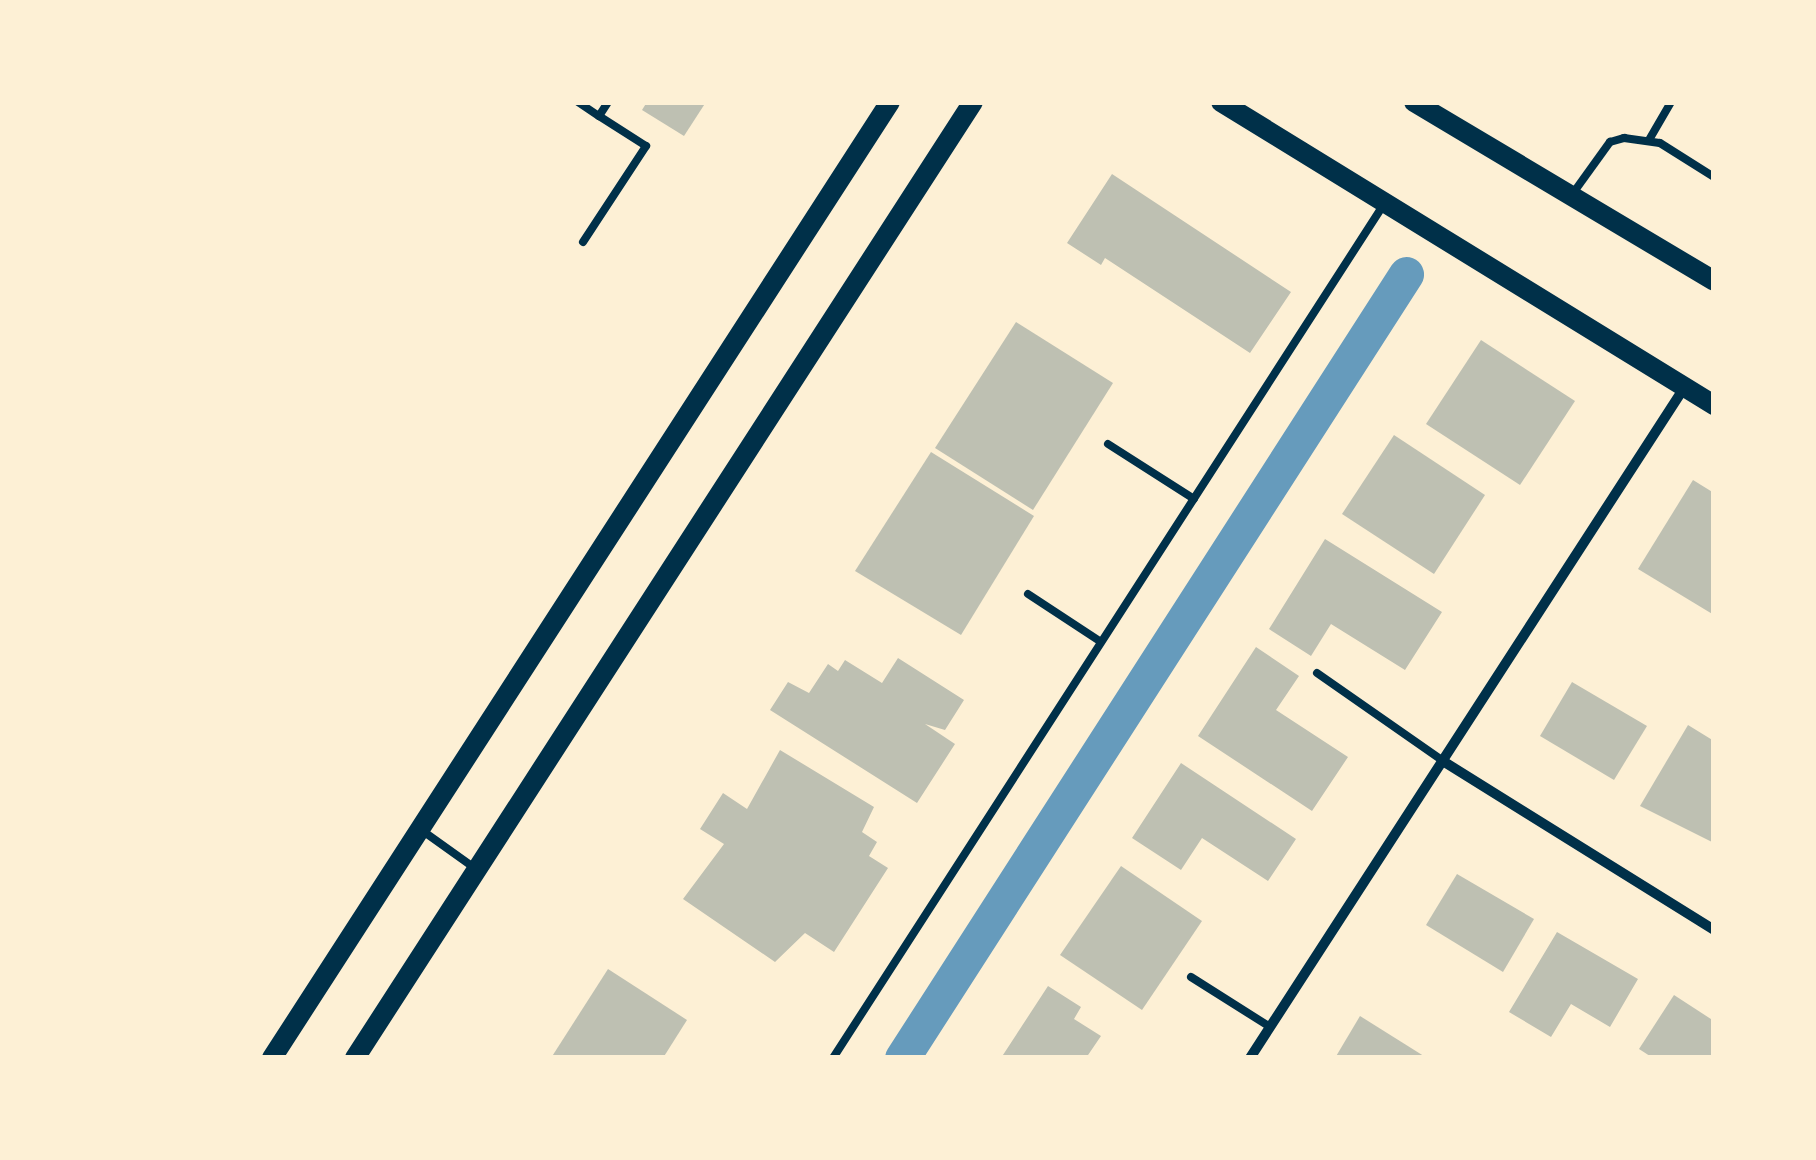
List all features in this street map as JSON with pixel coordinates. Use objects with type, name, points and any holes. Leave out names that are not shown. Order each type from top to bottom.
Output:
[{"type":"main road","points":[[272,1058],[890,102]]},
{"type":"main road","points":[[355,1058],[973,102]]},
{"type":"main road","points":[[1221,102],[1714,404]]},
{"type":"main road","points":[[1414,102],[1714,281]]},
{"type":"street","points":[[1250,1058],[1446,763],[1685,387]]},
{"type":"street","points":[[1446,763],[1714,930]]},
{"type":"lane","points":[[578,102],[646,146],[582,242]]},
{"type":"lane","points":[[599,116],[608,102]]},
{"type":"lane","points":[[1649,140],[1671,102]]},
{"type":"lane","points":[[1571,196],[1610,142],[1649,140],[1714,176]]},
{"type":"lane","points":[[833,1058],[1385,203]]},
{"type":"lane","points":[[1108,444],[1194,499]]},
{"type":"lane","points":[[1028,594],[1101,642]]},
{"type":"lane","points":[[1317,673],[1446,763]]},
{"type":"lane","points":[[420,829],[477,870]]},
{"type":"lane","points":[[1192,978],[1270,1027]]},
{"type":"building","points":[[647,102],[706,102],[684,136],[642,110]]},
{"type":"building","points":[[1112,174],[1291,292],[1250,353],[1105,258],[1101,265],[1067,243]]},
{"type":"building","points":[[1016,322],[1113,383],[1033,510],[935,448]]},
{"type":"building","points":[[1481,340],[1575,401],[1520,485],[1426,424]]},
{"type":"building","points":[[1394,435],[1485,495],[1434,574],[1342,514]]},
{"type":"building","points":[[931,452],[1034,516],[961,635],[855,571]]},
{"type":"building","points":[[1693,480],[1714,493],[1714,615],[1638,569]]},
{"type":"building","points":[[1325,539],[1442,612],[1405,670],[1331,624],[1311,656],[1269,629]]},
{"type":"building","points":[[1256,647],[1299,676],[1276,710],[1348,757],[1312,811],[1198,736]]},
{"type":"building","points":[[898,658],[964,700],[945,730],[925,724],[955,744],[917,803],[770,710],[788,682],[809,693],[828,664],[838,671],[845,660],[882,683]]},
{"type":"building","points":[[1572,682],[1647,726],[1614,780],[1540,736]]},
{"type":"building","points":[[1688,725],[1714,741],[1714,843],[1640,806]]},
{"type":"building","points":[[780,750],[874,807],[862,832],[877,842],[869,856],[888,868],[834,952],[805,933],[775,962],[683,899],[724,844],[700,829],[723,793],[747,809]]},
{"type":"building","points":[[1181,763],[1296,839],[1268,881],[1202,838],[1181,870],[1132,838]]},
{"type":"building","points":[[1121,866],[1202,921],[1142,1010],[1060,955]]},
{"type":"building","points":[[1457,874],[1534,919],[1503,972],[1426,925]]},
{"type":"building","points":[[1557,932],[1638,979],[1610,1027],[1571,1004],[1551,1037],[1509,1012]]},
{"type":"building","points":[[608,969],[687,1020],[663,1058],[551,1058]]},
{"type":"building","points":[[1048,986],[1081,1007],[1074,1019],[1101,1036],[1086,1058],[1001,1058]]},
{"type":"building","points":[[1674,995],[1714,1021],[1714,1058],[1653,1058],[1639,1049]]},
{"type":"building","points":[[1360,1016],[1427,1058],[1335,1058]]},
{"type":"waterway","points":[[902,1058],[1406,274]]}]
